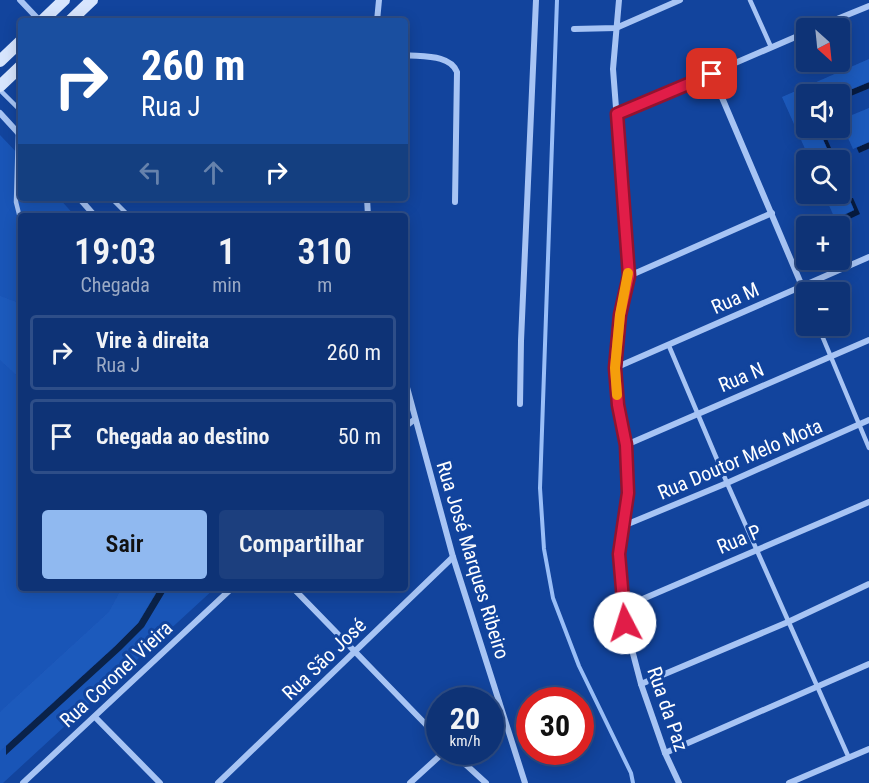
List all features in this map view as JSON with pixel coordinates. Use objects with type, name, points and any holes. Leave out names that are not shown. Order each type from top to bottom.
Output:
[{"type":"main road","points":[[44,18],[64,0]]},
{"type":"main road","points":[[73,18],[92,0]]},
{"type":"main road","points":[[0,61],[18,44]]},
{"type":"main road","points":[[0,86],[18,69]]},
{"type":"street","points":[[20,0],[38,18]]},
{"type":"street","points":[[377,18],[379,0]]},
{"type":"street","points":[[520,404],[536,0]]},
{"type":"street","name":"Rua da Paz","points":[[619,0],[613,69],[629,276],[620,315],[615,368],[618,405],[626,445],[628,493],[619,554],[625,623],[641,684],[665,753],[679,783]]},
{"type":"street","points":[[574,30],[616,28],[680,0]]},
{"type":"street","points":[[840,18],[869,6]]},
{"type":"street","points":[[617,114],[796,37]]},
{"type":"street","points":[[408,55],[447,60],[455,66],[457,72],[455,202]]},
{"type":"street","points":[[712,74],[800,282]]},
{"type":"street","points":[[0,113],[18,133]]},
{"type":"street","points":[[82,201],[92,213]]},
{"type":"street","points":[[629,276],[772,213]]},
{"type":"street","name":"Rua M","points":[[811,282],[869,257]]},
{"type":"street","name":"Rua M","points":[[615,368],[796,289]]},
{"type":"street","name":"Rua N","points":[[626,445],[869,340]]},
{"type":"street","name":"Rua José Marques Ribeiro","points":[[408,392],[453,557],[493,687]]},
{"type":"street","points":[[408,425],[415,419]]},
{"type":"street","name":"Rua Doutor Melo Mota","points":[[623,526],[728,483],[869,420]]},
{"type":"street","name":"Rua P","points":[[624,607],[869,502]]},
{"type":"street","name":"Rua São José","points":[[218,783],[453,557]]},
{"type":"street","points":[[641,684],[788,622],[869,584]]},
{"type":"street","name":"Rua Coronel Vieira","points":[[23,783],[229,591]]},
{"type":"street","points":[[296,591],[426,724]]},
{"type":"street","points":[[665,753],[869,664]]},
{"type":"street","points":[[95,717],[160,783]]},
{"type":"street","name":"Rua José Marques Ribeiro","points":[[504,720],[525,783]]},
{"type":"street","points":[[789,783],[869,749]]},
{"type":"street","points":[[410,783],[430,765]]},
{"type":"street","points":[[466,765],[486,783]]},
{"type":"lane","points":[[750,0],[771,48]]},
{"type":"lane","points":[[0,90],[18,108]]},
{"type":"lane","points":[[18,157],[16,202],[19,213]]},
{"type":"lane","points":[[114,201],[126,213]]},
{"type":"lane","points":[[822,336],[869,448]]},
{"type":"lane","points":[[669,346],[849,758]]},
{"type":"shaded area","points":[[0,135],[18,154],[18,201],[62,201],[72,213],[18,213],[18,591],[212,591],[3,783],[0,783]]},
{"type":"building","points":[[869,59],[869,82],[850,90],[850,84],[812,84],[839,72],[850,72],[850,67]]},
{"type":"building","points":[[796,91],[796,128],[782,97]]},
{"type":"building","points":[[869,108],[869,142],[853,149],[848,138],[850,138],[850,116]]},
{"type":"building","points":[[800,138],[822,138],[828,150],[806,150]]},
{"type":"building","points":[[850,201],[854,210],[841,216],[834,216],[828,204],[850,204]]},
{"type":"building","points":[[0,296],[18,303],[18,376],[0,360]]},
{"type":"building","points":[[120,591],[157,591],[138,623],[0,751],[0,712],[109,612]]},
{"type":"waterway","points":[[557,0],[540,488],[544,549],[553,598],[579,666],[631,773],[633,783]]},
{"type":"slow traffic","points":[[617,395],[615,368],[620,315],[628,273]]},
{"type":"route","points":[[625,623],[619,554],[628,493],[626,445],[618,405],[615,368],[620,315],[629,276],[617,114],[712,74]]}]
